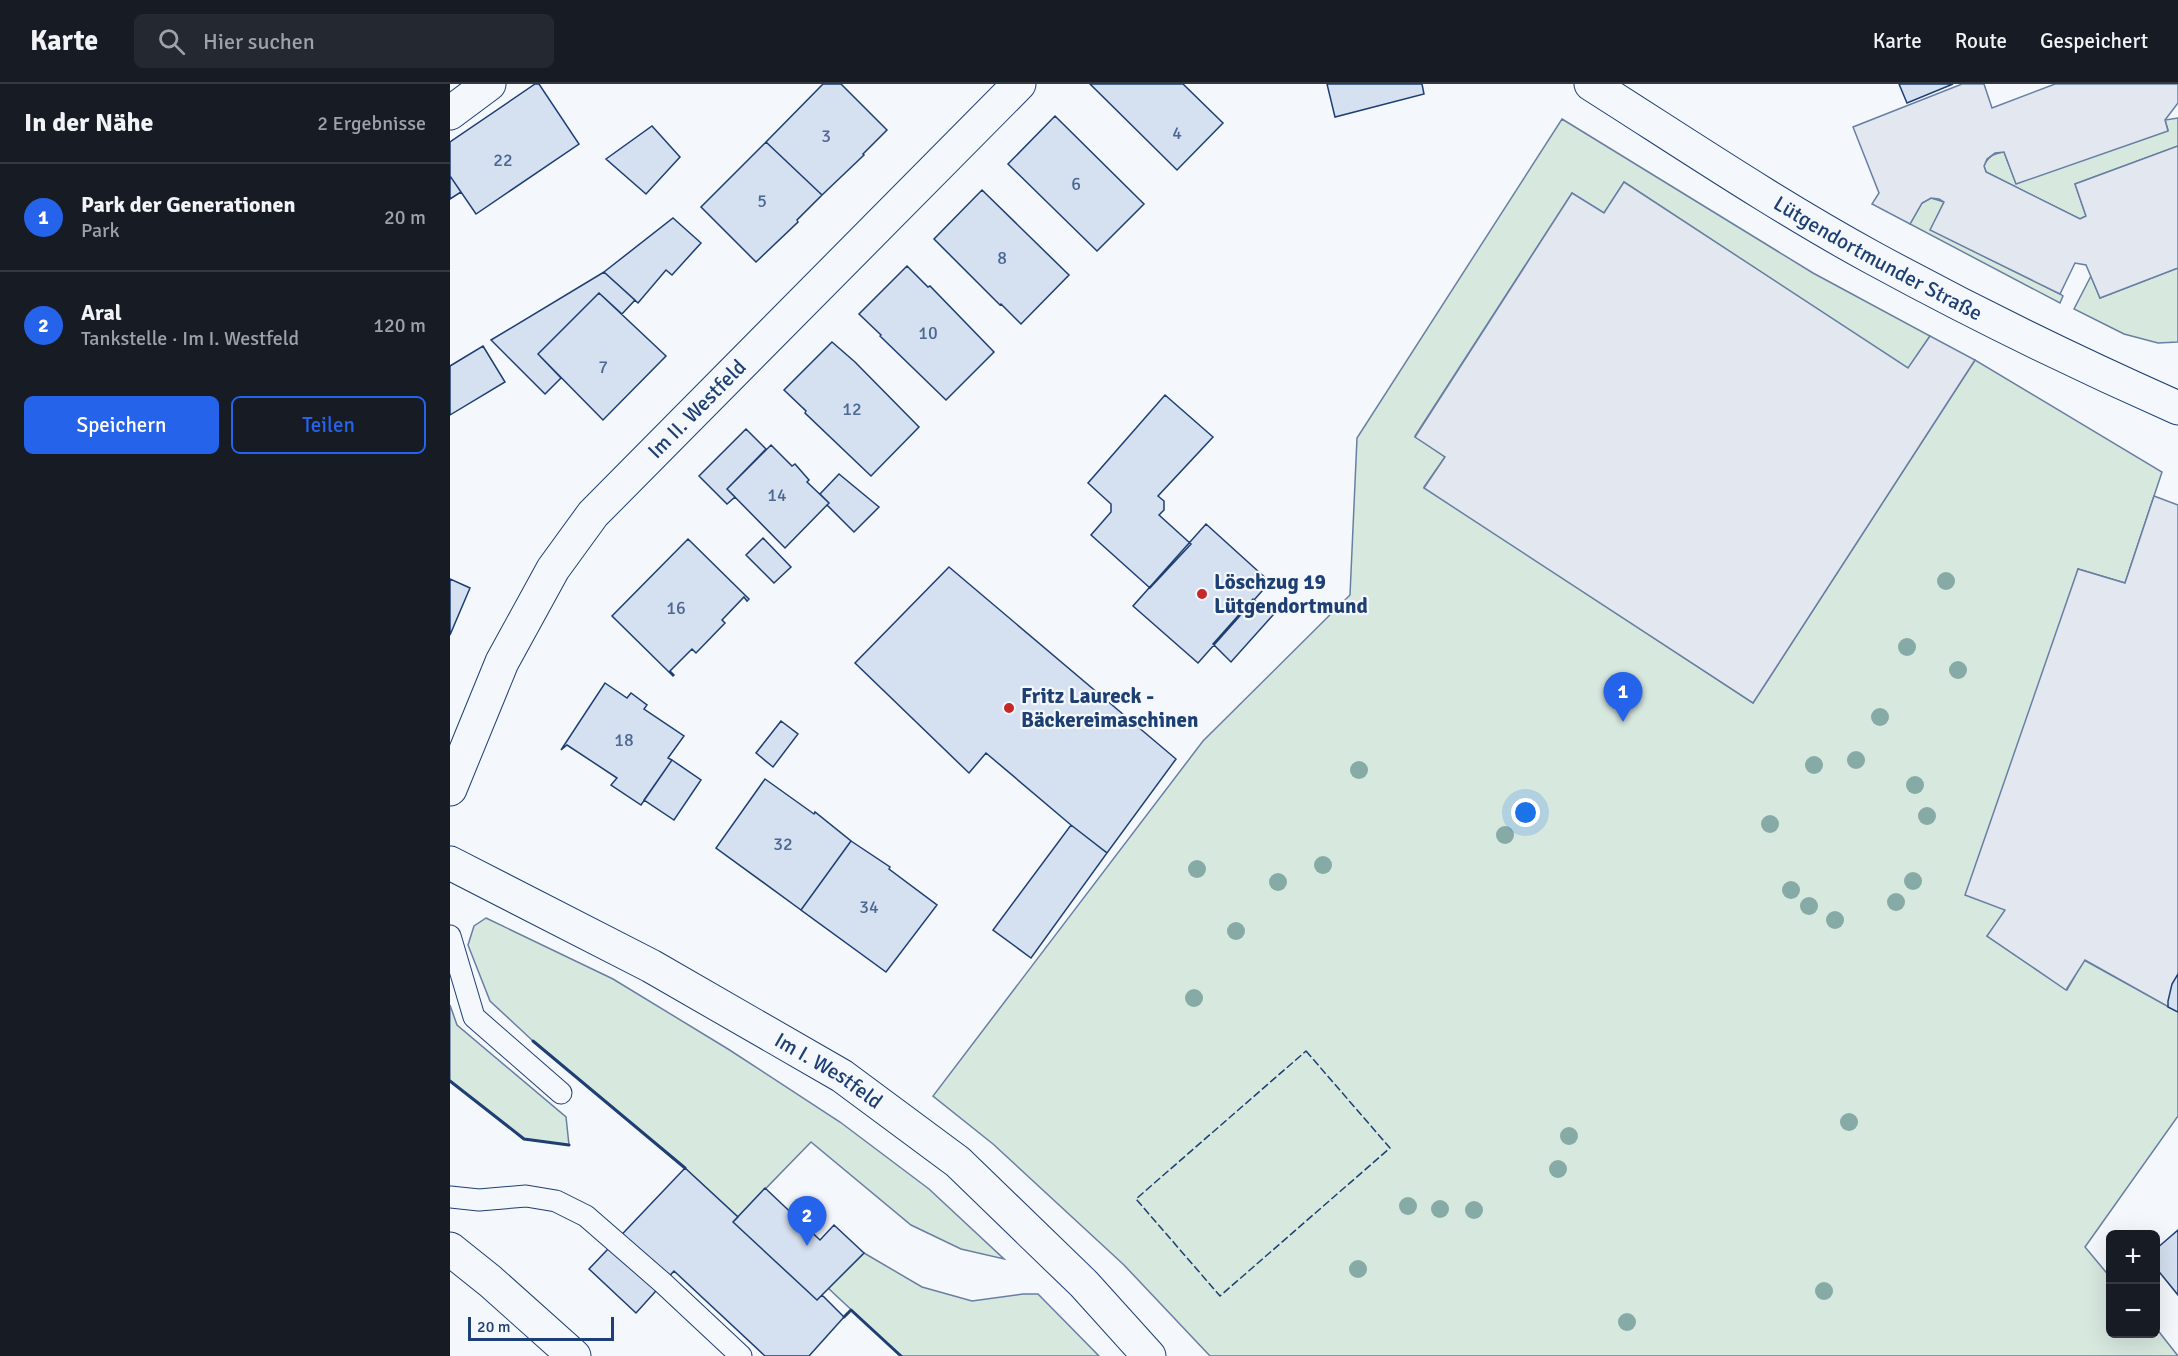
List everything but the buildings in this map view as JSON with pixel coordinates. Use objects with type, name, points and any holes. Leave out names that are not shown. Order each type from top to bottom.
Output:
[{"type":"main road","points":[[450,113],[489,84]]},
{"type":"main road","name":"Im II. Westfeld","points":[[450,789],[502,662],[553,569],[594,514],[1019,84]]},
{"type":"main road","name":"Lütgendortmunder Straße","points":[[1591,84],[1729,173],[1872,257],[2043,347],[2178,408]]},
{"type":"main road","name":"Im I. Westfeld","points":[[450,863],[651,966],[842,1076],[958,1162],[1084,1284],[1149,1356]]},
{"type":"main road","points":[[450,1249],[490,1281],[574,1356]]},
{"type":"lane","points":[[450,936],[474,1017],[561,1093]]},
{"type":"lane","points":[[450,1197],[479,1200],[526,1196],[556,1201],[586,1216],[741,1356]]},
{"type":"shaded area","points":[[1962,84],[1984,84],[1992,108],[2055,84],[2178,84],[2178,103],[2165,120],[2168,131],[2016,184],[2004,152],[1995,153],[1987,159],[1984,166],[1986,172],[2080,219],[2086,216],[2075,184],[2178,146],[2178,268],[2100,298],[2086,265],[2075,263],[2060,294],[1930,230],[1944,202],[1939,199],[1931,198],[1922,203],[1910,224],[1872,204],[1879,193],[1853,127]]},
{"type":"shaded area","points":[[2178,118],[2178,146],[2075,184],[2086,216],[2080,219],[1986,172],[1984,166],[1991,156],[2004,152],[2016,183],[2168,130],[2165,120]]},
{"type":"shaded area","points":[[1562,119],[1813,273],[1930,336],[1908,369],[1624,182],[1604,213],[1572,193],[1415,436],[1445,457],[1424,487],[1753,703],[1975,360],[2162,472],[2125,583],[2078,569],[2006,911],[1987,936],[2067,990],[2084,960],[2178,1012],[2178,1116],[2085,1247],[2106,1272],[2106,1338],[2160,1338],[2160,1333],[2178,1356],[1210,1356],[1124,1265],[993,1144],[933,1096],[1203,741],[1350,595],[1357,438]]},
{"type":"shaded area","points":[[1624,182],[1908,368],[1930,336],[1975,360],[1753,703],[1424,488],[1445,457],[1415,437],[1572,193],[1604,213]]},
{"type":"shaded area","points":[[1931,198],[1944,202],[1931,230],[2060,294],[2063,296],[2060,303],[1910,224],[1922,203]]},
{"type":"shaded area","points":[[2178,268],[2178,342],[2158,343],[2124,334],[2074,309],[2091,276],[2100,298]]},
{"type":"shaded area","points":[[2154,496],[2178,505],[2178,1012],[2085,960],[2066,990],[1987,936],[2005,910],[1965,895],[2078,569],[2125,583]]},
{"type":"shaded area","points":[[486,918],[613,979],[728,1049],[840,1122],[929,1189],[1004,1259],[961,1249],[911,1225],[811,1142],[738,1217],[685,1168],[533,1041],[490,1001],[468,945],[474,926]]},
{"type":"shaded area","points":[[450,1005],[457,1025],[566,1117],[569,1145],[524,1139],[450,1081]]},
{"type":"shaded area","points":[[864,1253],[922,1287],[972,1301],[1038,1294],[1099,1356],[901,1356],[828,1288]]},
{"type":"fence","points":[[1306,1051],[1390,1148],[1220,1296],[1136,1199],[1306,1051]]},
{"type":"wall","points":[[533,1041],[685,1168]]},
{"type":"wall","points":[[450,1081],[524,1139],[569,1145]]},
{"type":"wall","points":[[844,1317],[851,1310],[901,1356]]},
{"type":"place","name":"Löschzug 19 Lütgendortmund","points":[[1202,594]]},
{"type":"place","name":"Fritz Laureck - Bäckereimaschinen","points":[[1009,708]]},
{"type":"place","name":"Park der Generationen","points":[[1623,722]]},
{"type":"place","name":"Aral","points":[[807,1246]]}]
